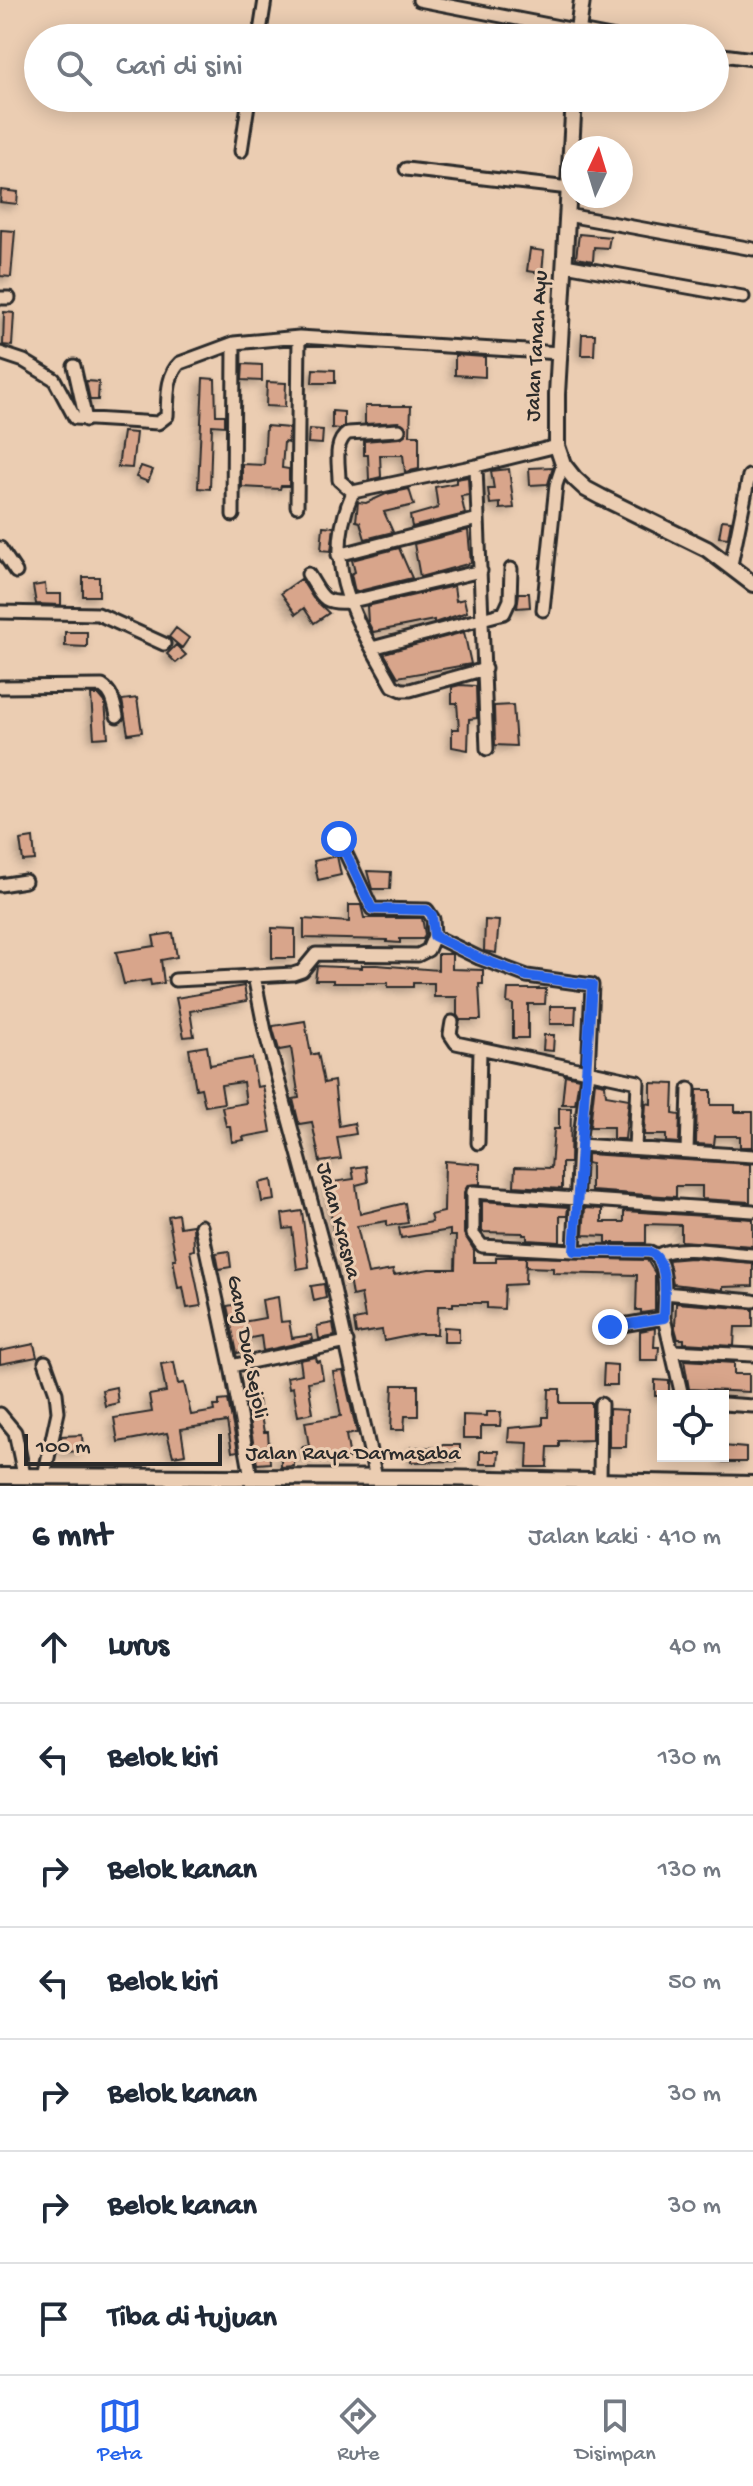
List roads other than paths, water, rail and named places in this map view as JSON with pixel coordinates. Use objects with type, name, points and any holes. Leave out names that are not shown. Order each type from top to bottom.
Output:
[{"type":"main road","points":[[579,24],[582,0]]},
{"type":"main road","name":"Jalan Tanah Ayu","points":[[572,136],[573,112]]},
{"type":"main road","name":"Jalan Tanah Ayu","points":[[568,208],[557,394],[557,446],[563,464],[586,489],[707,549],[753,584]]},
{"type":"main road","name":"Jalan Raya Darmasaba","points":[[0,1476],[753,1484]]},
{"type":"street","points":[[261,24],[265,0]]},
{"type":"street","points":[[419,0],[528,24]]},
{"type":"street","points":[[729,56],[753,59]]},
{"type":"street","points":[[241,151],[247,112]]},
{"type":"street","points":[[406,169],[561,187]]},
{"type":"street","points":[[567,215],[753,249]]},
{"type":"street","points":[[565,265],[743,297]]},
{"type":"street","points":[[0,353],[43,370],[54,379],[72,415],[86,420],[158,423],[164,420],[173,369],[180,363],[234,343],[299,337],[560,353]]},
{"type":"street","points":[[297,506],[299,337]]},
{"type":"street","points":[[233,515],[234,343]]},
{"type":"street","points":[[74,366],[86,420]]},
{"type":"street","points":[[353,492],[339,480],[338,444],[341,438],[348,433],[399,430]]},
{"type":"street","points":[[353,492],[557,446]]},
{"type":"street","points":[[543,610],[556,485],[563,464]]},
{"type":"street","points":[[476,466],[487,749]]},
{"type":"street","points":[[731,565],[749,476]]},
{"type":"street","points":[[353,492],[342,525],[338,555],[340,574],[348,602],[393,686],[410,690],[485,669]]},
{"type":"street","points":[[338,555],[478,519]]},
{"type":"street","points":[[0,548],[16,572]]},
{"type":"street","points":[[372,648],[484,620],[507,611],[511,569]]},
{"type":"street","points":[[308,574],[328,602],[348,602],[481,571]]},
{"type":"street","points":[[0,612],[98,614],[164,644]]},
{"type":"street","points":[[0,687],[102,686],[113,698],[117,716]]},
{"type":"street","points":[[175,980],[298,973],[316,954],[418,955],[428,950],[434,936],[432,915],[427,910],[371,908],[339,839]]},
{"type":"street","points":[[0,885],[25,881]]},
{"type":"street","points":[[434,936],[479,958],[527,976],[591,984],[588,1072],[579,1145],[574,1251]]},
{"type":"street","name":"Jalan Krasna","points":[[254,976],[265,1031],[347,1342],[376,1478]]},
{"type":"street","points":[[452,1022],[450,1034],[456,1043],[638,1082],[635,1148]]},
{"type":"street","points":[[478,1143],[480,1050]]},
{"type":"street","points":[[687,1151],[689,1089]]},
{"type":"street","points":[[579,1145],[753,1156]]},
{"type":"street","points":[[681,1390],[664,1318],[662,1265],[658,1255],[650,1252],[482,1246],[473,1234],[472,1193],[753,1211]]},
{"type":"street","name":"Gang Dua Sejoli","points":[[201,1226],[251,1477]]},
{"type":"street","points":[[658,1255],[665,1251],[681,1250],[753,1255]]},
{"type":"street","points":[[664,1293],[753,1301]]},
{"type":"street","points":[[610,1327],[664,1318]]},
{"type":"street","points":[[231,1366],[347,1342]]},
{"type":"street","points":[[673,1351],[753,1355]]},
{"type":"street","points":[[44,1476],[58,1412],[56,1393],[45,1362]]},
{"type":"street","points":[[600,1480],[601,1404]]},
{"type":"street","points":[[729,1404],[753,1406]]},
{"type":"street","points":[[0,1414],[15,1432],[24,1475]]}]
